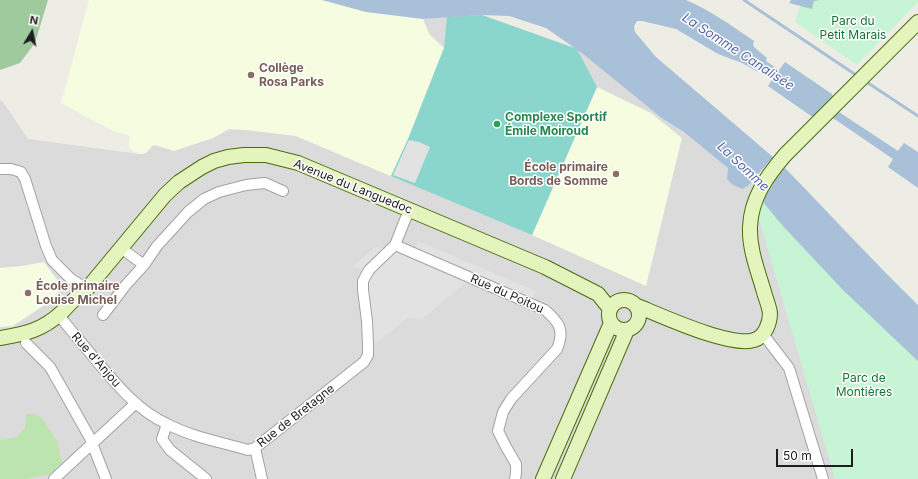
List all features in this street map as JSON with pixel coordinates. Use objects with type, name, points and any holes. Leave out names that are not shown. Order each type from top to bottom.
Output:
[{"type":"street","points":[[823,479],[789,368],[763,334],[767,328],[770,312],[752,250],[750,226],[752,211],[757,196],[766,179],[778,164],[815,124],[918,22]]},
{"type":"street","name":"Avenue du Languedoc","points":[[40,332],[61,318],[78,295],[87,289],[165,195],[179,182],[214,160],[244,155],[266,155],[298,163],[545,267],[598,294],[610,316]]},
{"type":"street","points":[[0,169],[11,169],[21,172],[25,179],[46,246],[52,260],[71,279],[87,289]]},
{"type":"street","points":[[103,315],[124,286],[144,265],[157,246],[188,212],[204,199],[219,192],[246,185],[265,184],[283,191]]},
{"type":"street","points":[[395,244],[410,210]]},
{"type":"street","name":"Rue de Bretagne","points":[[136,403],[167,424],[197,435],[248,450],[255,448],[312,405],[364,362],[368,355],[367,321],[363,280],[369,270],[395,244]]},
{"type":"street","name":"Rue du Poitou","points":[[395,244],[545,310],[559,324],[561,340],[557,349],[511,399],[503,412],[498,431],[516,464],[515,479]]},
{"type":"street","points":[[121,248],[144,265]]},
{"type":"street","name":"Avenue du Languedoc","points":[[545,267],[558,268],[606,290],[629,303],[699,331],[744,342],[755,340],[763,334]]},
{"type":"street","points":[[543,479],[615,303],[629,303],[638,309],[638,319],[630,328],[563,479]]},
{"type":"street","points":[[610,316],[618,329],[630,328],[665,317]]},
{"type":"street","name":"Rue d'Anjou","points":[[61,318],[119,387],[136,403]]},
{"type":"street","points":[[0,338],[40,332]]},
{"type":"street","points":[[0,346],[26,343],[40,332]]},
{"type":"street","points":[[26,343],[50,367],[93,444],[106,479]]},
{"type":"street","points":[[54,479],[136,403]]},
{"type":"street","points":[[167,424],[162,439],[170,450],[206,479]]},
{"type":"street","points":[[255,448],[262,479]]},
{"type":"shaded area","name":"Collège Rosa Parks","points":[[89,0],[322,0],[366,12],[423,19],[429,34],[444,48],[408,139],[391,176],[296,136],[247,130],[229,129],[213,138],[174,151],[155,145],[152,146],[146,153],[140,154],[134,152],[130,148],[130,136],[113,131],[61,103]]},
{"type":"shaded area","points":[[482,15],[631,68],[650,69],[918,353],[918,479],[0,479],[0,101],[3,102],[28,139],[143,154],[155,145],[174,150],[213,138],[229,129],[247,130],[296,136],[390,176],[408,139],[444,48],[429,34],[423,19]]},
{"type":"shaded area","name":"Complexe Sportif Émile Moiroud","points":[[482,15],[577,49],[597,87],[532,235],[391,176],[408,139],[444,48],[447,17]]},
{"type":"shaded area","name":"École primaire Bords de Somme","points":[[597,87],[651,113],[682,138],[646,286],[532,235]]},
{"type":"shaded area","points":[[409,140],[419,142],[430,147],[415,183],[393,175]]},
{"type":"shaded area","points":[[418,241],[536,291],[530,303],[472,278],[422,319],[408,318],[363,353],[359,286],[364,269],[352,267],[376,247],[413,252]]},
{"type":"shaded area","name":"École primaire Louise Michel","points":[[44,262],[62,286],[52,300],[13,326],[0,327],[0,268]]},
{"type":"green space","points":[[0,0],[48,0],[35,43],[20,63],[0,70]]},
{"type":"green space","name":"Parc du Petit Marais","points":[[802,0],[918,0],[918,2],[857,65],[795,22]]},
{"type":"green space","name":"Parc de Montières","points":[[762,201],[783,226],[843,290],[918,361],[918,479],[835,479],[759,219]]},
{"type":"green space","points":[[26,414],[35,414],[42,418],[57,441],[62,463],[50,474],[25,479],[0,479],[0,440],[17,437],[25,428]]},
{"type":"water","points":[[322,0],[686,0],[712,13],[754,41],[754,47],[767,58],[766,61],[779,70],[785,62],[832,94],[839,112],[898,151],[904,143],[918,152],[918,188],[888,167],[893,159],[833,118],[811,116],[768,86],[773,78],[760,69],[758,72],[742,63],[718,54],[676,29],[642,21],[637,21],[634,26],[635,32],[656,57],[773,157],[748,186],[742,189],[733,185],[727,179],[728,168],[684,132],[663,119],[583,54],[546,28],[509,16],[482,15],[423,19],[366,12]]},
{"type":"water","points":[[791,0],[820,0],[814,1],[812,9],[789,3]]},
{"type":"water","points":[[784,167],[918,305],[918,361],[843,290],[783,226],[762,201]]},
{"type":"waterway","points":[[744,0],[859,77]]},
{"type":"waterway","points":[[865,81],[918,116]]},
{"type":"place","name":"Collège Rosa Parks","points":[[251,75]]},
{"type":"place","name":"Complexe Sportif Émile Moiroud","points":[[497,124]]},
{"type":"place","name":"École primaire Bords de Somme","points":[[616,174]]},
{"type":"place","name":"École primaire Louise Michel","points":[[28,293]]},
{"type":"water label","name":"La Somme Canalisée","points":[[738,52]]},
{"type":"water label","name":"La Somme","points":[[743,167]]}]
